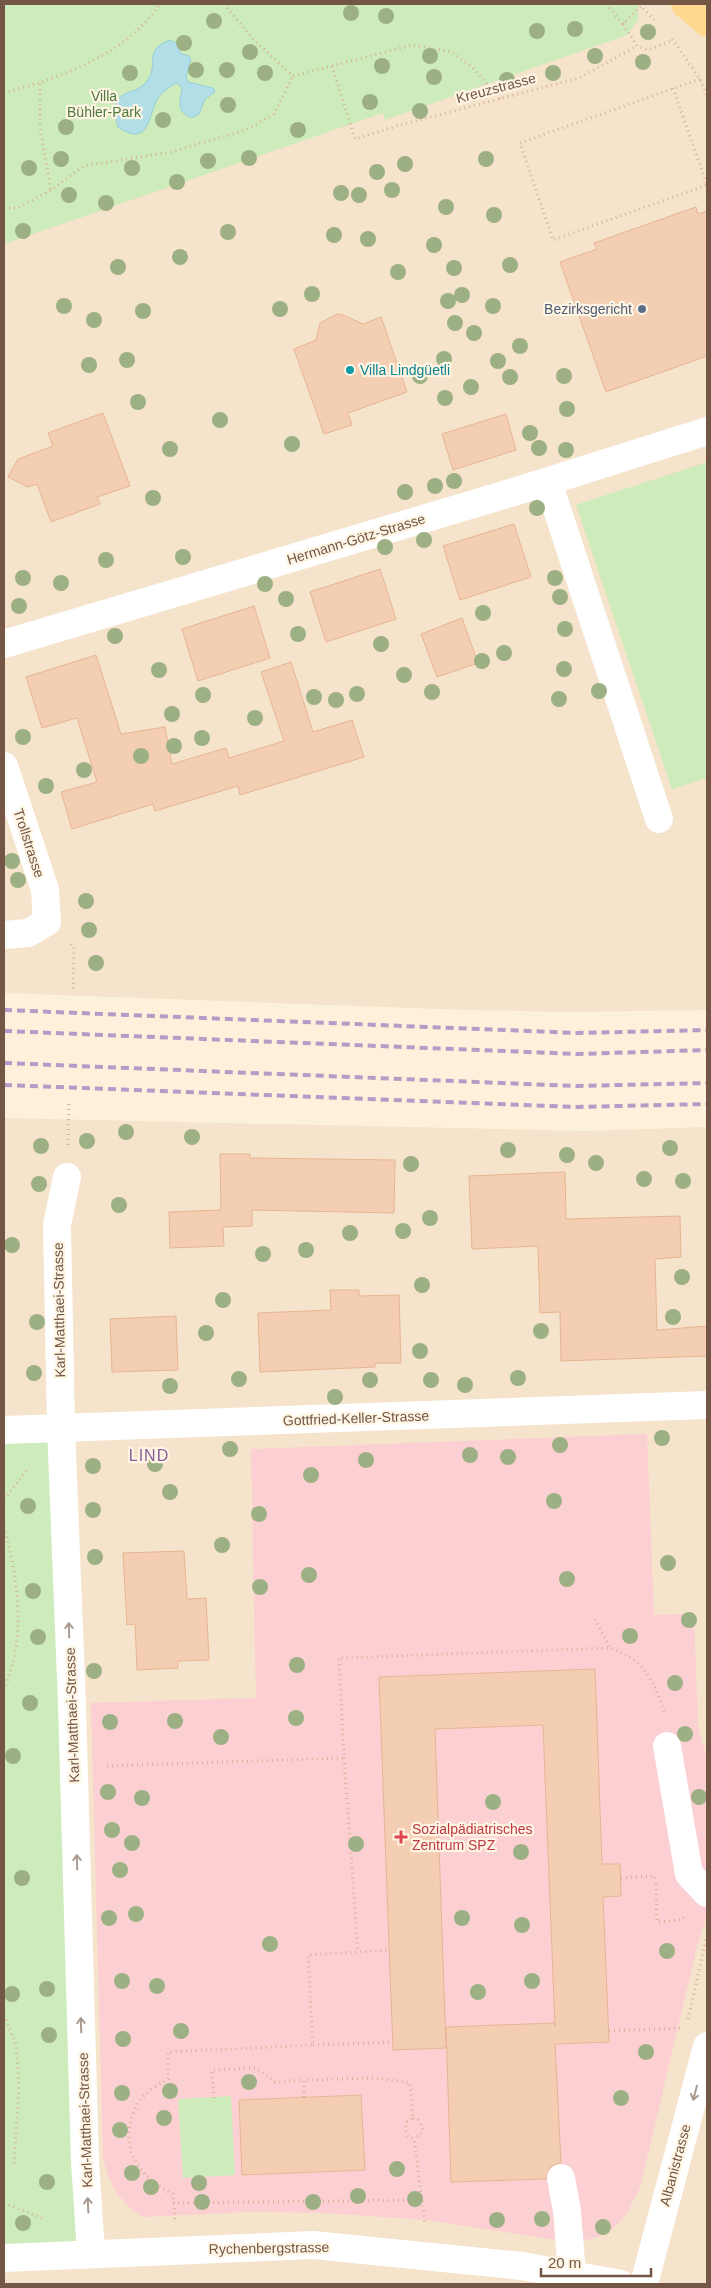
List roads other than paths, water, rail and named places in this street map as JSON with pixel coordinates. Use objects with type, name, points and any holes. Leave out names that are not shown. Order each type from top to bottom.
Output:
[{"type":"main road","points":[[685,4],[707,23]]},
{"type":"street","name":"Hermann-Götz-Strasse","points":[[4,644],[548,482],[707,431]]},
{"type":"street","points":[[548,482],[659,819]]},
{"type":"street","name":"Trollstrasse","points":[[4,766],[45,890],[47,922],[28,933],[4,935]]},
{"type":"street","name":"Karl-Matthaei-Strasse","points":[[67,1177],[57,1225],[61,1427],[74,1767],[85,2162],[91,2253]]},
{"type":"street","name":"Gottfried-Keller-Strasse","points":[[4,1430],[707,1405]]},
{"type":"street","points":[[667,1746],[689,1874],[707,1894]]},
{"type":"street","name":"Albanistrasse","points":[[644,2284],[707,2046]]},
{"type":"street","points":[[561,2178],[567,2212],[572,2275]]},
{"type":"street","name":"Rychenbergstrasse","points":[[4,2258],[313,2245],[522,2266],[621,2284]]},
{"type":"water","points":[[170,40],[178,44],[180,53],[189,56],[191,60],[186,77],[188,82],[213,88],[215,92],[205,99],[199,114],[191,118],[181,109],[182,88],[177,83],[166,89],[158,98],[142,132],[136,134],[128,133],[118,127],[115,114],[118,99],[142,86],[147,81],[151,75],[156,49]]},
{"type":"railway","points":[[4,1010],[578,1033],[707,1030]]},
{"type":"railway","points":[[4,1031],[578,1054],[707,1050]]},
{"type":"railway","points":[[4,1063],[576,1086],[707,1083]]},
{"type":"railway","points":[[4,1085],[575,1107],[707,1104]]},
{"type":"place","name":"Bezirksgericht","points":[[642,309]]},
{"type":"place","name":"Villa Lindgüetli","points":[[350,370]]},
{"type":"place","name":"Sozialpädiatrisches Zentrum SPZ","points":[[401,1837]]},
{"type":"district","name":"LIND","points":[[149,1455]]},
{"type":"park label","name":"Villa Bühler-Park","points":[[104,104]]}]
